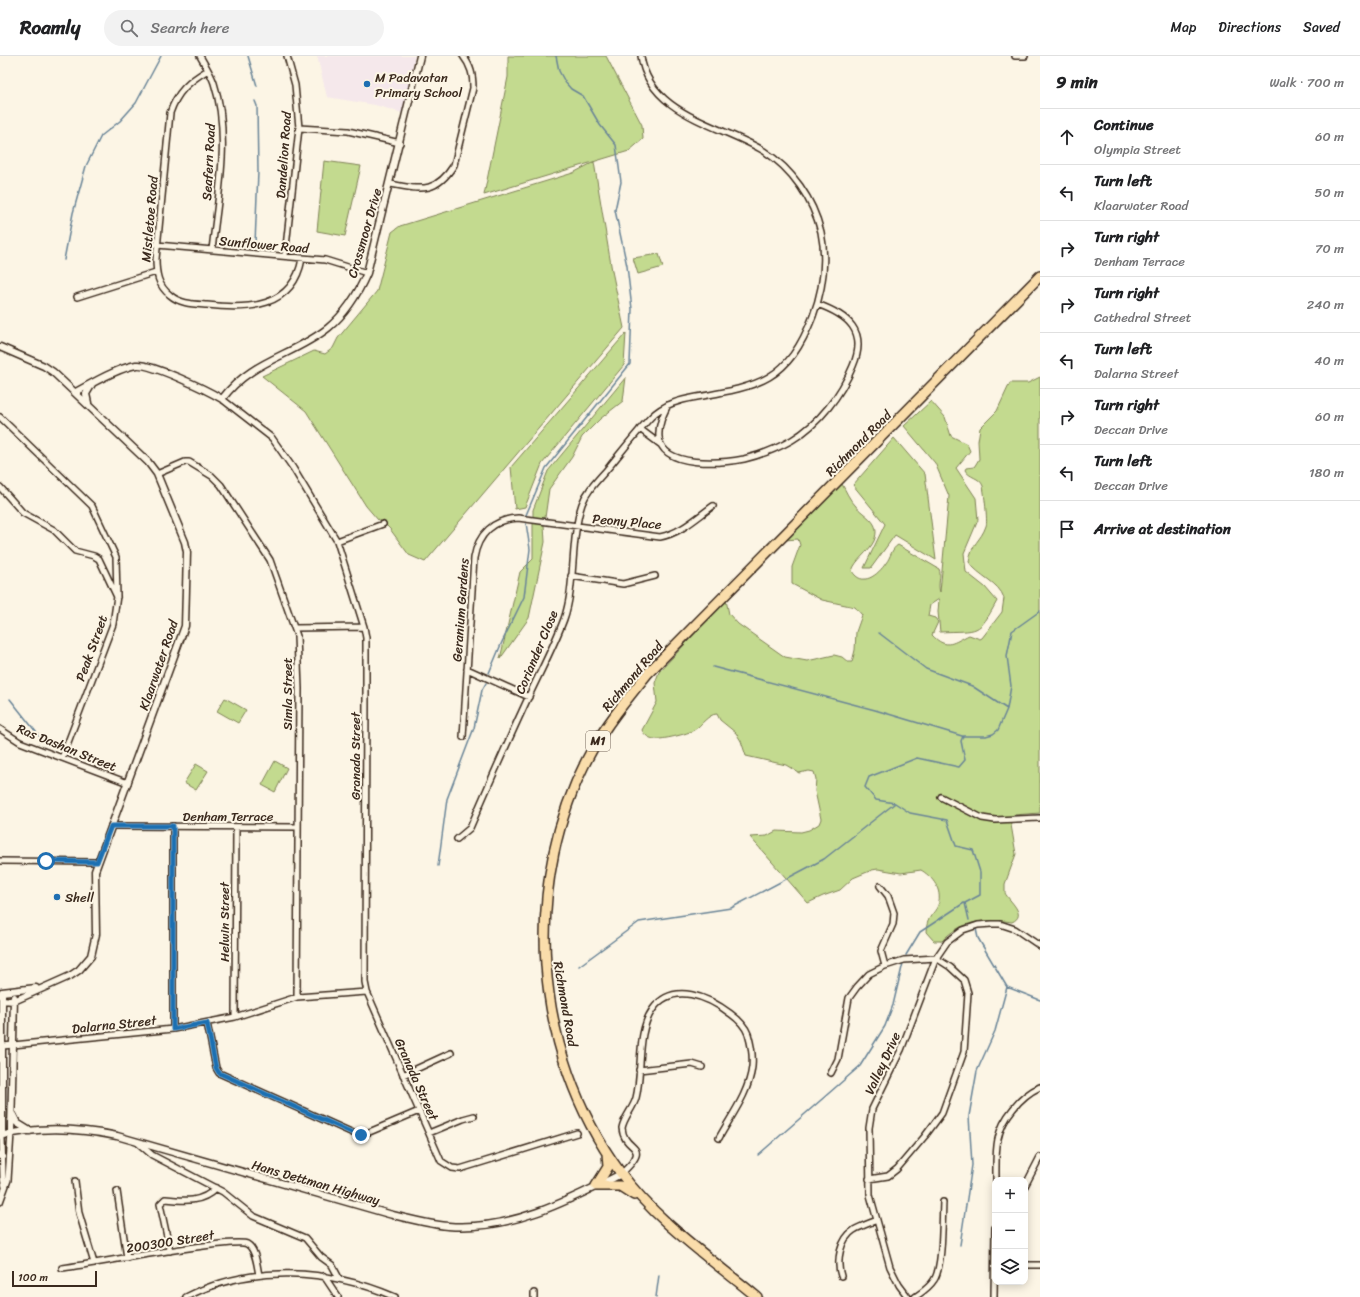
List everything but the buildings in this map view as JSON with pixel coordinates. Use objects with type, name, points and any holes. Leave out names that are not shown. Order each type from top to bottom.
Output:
[{"type":"highway","name":"Richmond Road","points":[[757,1297],[668,1224],[650,1206],[621,1174],[582,1106],[569,1074],[559,1043],[549,994],[544,952],[546,898],[554,851],[564,816],[584,767],[614,715],[648,673],[1040,276]]},
{"type":"highway","points":[[596,1186],[608,1167],[608,1153]]},
{"type":"highway","points":[[596,1186],[612,1185],[626,1188],[650,1206]]},
{"type":"street","name":"Seafern Road","points":[[200,56],[214,82],[222,121],[223,141],[212,250]]},
{"type":"street","name":"Dandelion Road","points":[[286,256],[299,128],[295,85],[287,56]]},
{"type":"street","name":"Crossmoor Drive","points":[[222,399],[244,375],[327,328],[354,298],[367,274],[420,56]]},
{"type":"street","points":[[390,184],[429,189],[447,176],[454,165],[473,88],[473,76],[470,65],[463,56]]},
{"type":"street","name":"Coriander Close","points":[[458,839],[470,828],[565,617],[578,527],[586,496],[640,429],[653,415],[668,405],[686,399],[748,387],[772,375],[786,364],[802,342],[817,304],[824,269],[824,248],[815,212],[801,187],[785,169],[762,150],[681,111],[667,102],[650,82],[642,56]]},
{"type":"street","points":[[1015,56],[1025,56]]},
{"type":"street","name":"Mistletoe Road","points":[[208,70],[184,87],[175,99],[170,113],[157,245],[156,272],[163,289],[176,299],[192,304],[248,307],[262,304],[290,288],[298,275],[302,259]]},
{"type":"street","points":[[299,128],[348,131],[400,143]]},
{"type":"street","name":"Sunflower Road","points":[[157,245],[286,256],[336,263],[367,274]]},
{"type":"street","points":[[77,297],[156,272]]},
{"type":"street","points":[[640,429],[669,453],[681,459],[707,462],[733,461],[770,451],[792,440],[806,430],[836,398],[849,376],[858,353],[858,337],[847,319],[836,311],[817,304]]},
{"type":"street","name":"Klaarwater Road","points":[[0,347],[44,366],[76,392],[148,462],[156,474],[185,542],[187,552],[186,619],[182,638],[97,862],[94,877],[96,934],[91,956],[79,970],[70,976],[14,1000],[1,999]]},
{"type":"street","name":"Granada Street","points":[[76,392],[129,367],[144,366],[222,399],[268,434],[279,446],[337,541],[364,627],[366,638],[365,982],[367,992],[403,1075],[441,1160],[452,1168],[460,1169],[577,1133]]},
{"type":"street","points":[[88,404],[86,394],[93,383]]},
{"type":"street","points":[[661,445],[659,429],[668,405]]},
{"type":"street","name":"Peak Street","points":[[0,417],[92,506],[116,557],[117,598],[113,624],[62,758]]},
{"type":"street","name":"Simla Street","points":[[156,474],[185,462],[189,462],[212,476],[221,485],[270,560],[295,628],[298,644],[299,689],[298,997]]},
{"type":"street","points":[[0,487],[23,513],[54,530],[75,551],[94,556],[99,559],[117,598]]},
{"type":"street","name":"Peony Place","points":[[578,527],[660,537],[682,529],[713,506]]},
{"type":"street","name":"Geranium Gardens","points":[[463,737],[474,558],[482,535],[494,525],[511,518],[524,518],[578,527]]},
{"type":"street","points":[[337,541],[383,524]]},
{"type":"street","points":[[571,576],[623,584],[655,576]]},
{"type":"street","points":[[295,628],[364,627]]},
{"type":"street","name":"Geranium Gardens","points":[[467,669],[529,697]]},
{"type":"street","name":"Ras Dashan Street","points":[[0,729],[20,742],[128,783]]},
{"type":"street","points":[[941,797],[982,818],[995,820],[1040,818]]},
{"type":"street","name":"Denham Terrace","points":[[111,826],[298,827]]},
{"type":"street","points":[[173,826],[173,1029]]},
{"type":"street","name":"Helwin Street","points":[[235,1017],[236,827]]},
{"type":"street","points":[[0,861],[97,862]]},
{"type":"street","points":[[880,886],[888,896],[894,913],[893,924],[881,950],[885,966]]},
{"type":"street","name":"Valley Drive","points":[[908,1297],[894,1276],[870,1195],[869,1128],[872,1109],[902,1050],[936,958],[942,948],[954,936],[978,925],[1000,924],[1010,928],[1040,946]]},
{"type":"street","points":[[831,1073],[838,1059],[849,998],[869,974],[885,966],[904,960],[936,958],[958,974],[967,988],[968,1005],[962,1059],[942,1112],[930,1130],[893,1172],[882,1177],[869,1179]]},
{"type":"street","name":"Klaarwater Road","points":[[1,1136],[3,1046],[1,991],[15,991],[42,987]]},
{"type":"street","points":[[0,1202],[8,1180],[12,1111],[15,991]]},
{"type":"street","name":"Dalarna Street","points":[[3,1046],[173,1029],[235,1017],[298,997],[367,992]]},
{"type":"street","points":[[621,1174],[636,1159],[637,1154],[622,1132],[622,1128],[636,1097],[641,1052],[649,1018],[660,1001],[672,995],[686,993],[701,996],[722,1006],[739,1020],[748,1034],[752,1055],[752,1068],[749,1082],[741,1100],[719,1138]]},
{"type":"street","points":[[207,1023],[216,1068],[219,1073],[353,1133],[361,1135],[368,1133],[419,1111]]},
{"type":"street","points":[[403,1075],[451,1053]]},
{"type":"street","points":[[639,1070],[692,1064],[702,1067]]},
{"type":"street","points":[[996,1177],[997,1141],[1002,1124],[1018,1103],[1032,1090],[1040,1087]]},
{"type":"street","points":[[12,1111],[15,1120],[30,1131]]},
{"type":"street","points":[[429,1133],[474,1116]]},
{"type":"street","name":"Hans Dettman Highway","points":[[1,1136],[11,1133],[30,1131],[73,1129],[110,1135],[136,1141],[389,1214],[424,1223],[450,1226],[509,1222],[534,1214],[621,1174]]},
{"type":"street","points":[[1,1136],[1,1156],[5,1188]]},
{"type":"street","points":[[136,1141],[152,1156],[216,1188],[252,1216],[305,1238],[320,1255],[332,1265],[339,1278]]},
{"type":"street","points":[[1028,1180],[1040,1157]]},
{"type":"street","points":[[74,1181],[79,1213],[94,1263]]},
{"type":"street","points":[[170,1251],[160,1204],[162,1201],[165,1199],[193,1200],[207,1196],[216,1188]]},
{"type":"street","points":[[117,1191],[127,1258]]},
{"type":"street","points":[[915,1297],[928,1288],[938,1270],[943,1202]]},
{"type":"street","points":[[841,1276],[838,1262],[846,1239],[854,1230],[877,1220]]},
{"type":"street","name":"200300 Street","points":[[62,1268],[210,1245],[245,1243],[253,1251],[259,1275]]},
{"type":"street","points":[[1028,1265],[1040,1265]]},
{"type":"street","points":[[186,1297],[208,1286],[231,1280],[259,1275],[291,1273],[339,1278],[395,1297]]},
{"type":"street","points":[[324,1276],[338,1297]]},
{"type":"street","points":[[994,1285],[994,1297]]},
{"type":"shaded area","name":"M Padavatan Primary School","points":[[317,56],[415,56],[402,113],[375,105],[327,97]]},
{"type":"green space","points":[[508,56],[606,56],[642,125],[643,139],[629,151],[484,195],[508,77]]},
{"type":"green space","points":[[324,161],[361,166],[345,236],[317,231]]},
{"type":"green space","points":[[594,162],[612,271],[624,328],[425,562],[409,555],[390,529],[383,522],[378,520],[366,506],[306,411],[262,376],[314,351],[325,354],[333,348],[338,338],[377,291],[392,232],[400,226],[573,173]]},
{"type":"green space","points":[[659,254],[663,267],[638,274],[633,258]]},
{"type":"green space","points":[[626,333],[624,365],[542,464],[525,507],[515,509],[511,467]]},
{"type":"green space","points":[[626,377],[623,401],[600,419],[582,437],[572,457],[549,489],[544,525],[545,542],[529,618],[500,659],[520,572],[533,559],[533,510],[548,471]]},
{"type":"green space","points":[[1040,377],[1040,813],[1013,815],[1010,819],[1016,854],[1005,884],[1005,893],[1016,908],[1018,916],[1012,922],[993,920],[974,922],[957,929],[942,941],[934,941],[926,932],[928,921],[938,905],[939,896],[937,887],[932,879],[921,870],[901,873],[878,869],[872,870],[853,878],[840,890],[808,903],[750,837],[767,836],[776,831],[801,832],[809,830],[819,824],[821,819],[815,791],[816,779],[814,772],[809,771],[799,773],[786,765],[746,756],[741,741],[736,733],[720,720],[717,714],[714,714],[708,718],[694,730],[686,733],[669,738],[658,739],[653,739],[647,736],[642,730],[657,702],[655,683],[659,672],[726,600],[729,614],[738,624],[785,657],[807,661],[834,655],[842,657],[848,662],[852,662],[855,650],[856,632],[862,615],[855,607],[822,600],[792,584],[792,567],[800,545],[798,539],[785,540],[842,484],[851,500],[871,520],[876,529],[876,534],[872,545],[852,571],[856,576],[860,579],[865,579],[870,578],[879,572],[898,545],[939,569],[940,592],[949,496],[935,463],[904,426],[931,401],[945,417],[951,436],[967,444],[970,451],[956,468],[976,498],[978,520],[964,553],[966,572],[985,587],[997,601],[986,620],[976,629],[970,631],[940,632],[938,612],[939,599],[930,605],[928,616],[935,618],[938,622],[932,635],[937,640],[946,644],[950,644],[969,635],[980,639],[982,638],[1002,612],[1004,598],[998,588],[969,562],[972,550],[984,531],[987,519],[982,483],[969,475],[965,470],[966,468],[974,467],[979,459],[978,441],[980,428],[997,411],[1010,383],[1028,383]]},
{"type":"green space","points":[[894,438],[925,474],[936,560],[895,535],[871,568],[864,568],[885,524],[853,485]]},
{"type":"green space","points":[[225,698],[246,710],[238,723],[217,711]]},
{"type":"green space","points":[[275,761],[287,768],[275,792],[262,785]]},
{"type":"green space","points":[[196,764],[208,771],[196,790],[184,783]]},
{"type":"waterway","points":[[64,260],[73,213],[86,166],[101,136],[120,121],[136,103],[161,56]]},
{"type":"waterway","points":[[248,56],[257,86]]},
{"type":"waterway","points":[[526,515],[546,468],[630,364],[632,309],[627,266],[615,210],[621,182],[616,145],[600,125],[583,96],[571,89],[565,82],[559,71],[556,56]]},
{"type":"waterway","points":[[255,101],[257,106],[258,172],[255,243]]},
{"type":"waterway","points":[[489,673],[524,597],[530,549],[526,523]]},
{"type":"waterway","points":[[969,920],[965,903],[980,895],[980,872],[973,850],[956,846],[947,820],[910,813],[895,803],[876,800],[865,787],[869,777],[917,758],[959,767],[965,760],[961,741],[963,736],[986,736],[993,734],[998,730],[1007,709],[1011,686],[1007,656],[1012,631],[1040,611]]},
{"type":"waterway","points":[[879,633],[926,669],[972,686],[1007,709]]},
{"type":"waterway","points":[[713,667],[875,710],[962,736]]},
{"type":"waterway","points":[[438,866],[447,799],[474,728],[482,690],[486,683]]},
{"type":"waterway","points":[[10,699],[44,742]]},
{"type":"waterway","points":[[579,966],[639,922],[731,908],[824,859],[894,804]]},
{"type":"waterway","points":[[906,955],[920,932],[964,903]]},
{"type":"waterway","points":[[976,929],[978,938],[1007,987],[1040,1000]]},
{"type":"waterway","points":[[758,1155],[860,1066],[885,1026],[893,1005],[903,963]]},
{"type":"waterway","points":[[960,1245],[972,1165],[969,1116],[977,1071],[995,1031],[1007,987]]},
{"type":"waterway","points":[[656,1297],[659,1275]]},
{"type":"place","name":"M Padavatan Primary School","points":[[367,84]]},
{"type":"place","name":"Shell","points":[[57,897]]},
{"type":"route","points":[[46,861],[97,862],[111,826],[173,826],[173,1029],[207,1023],[216,1068],[219,1073],[353,1133],[361,1135]]}]
